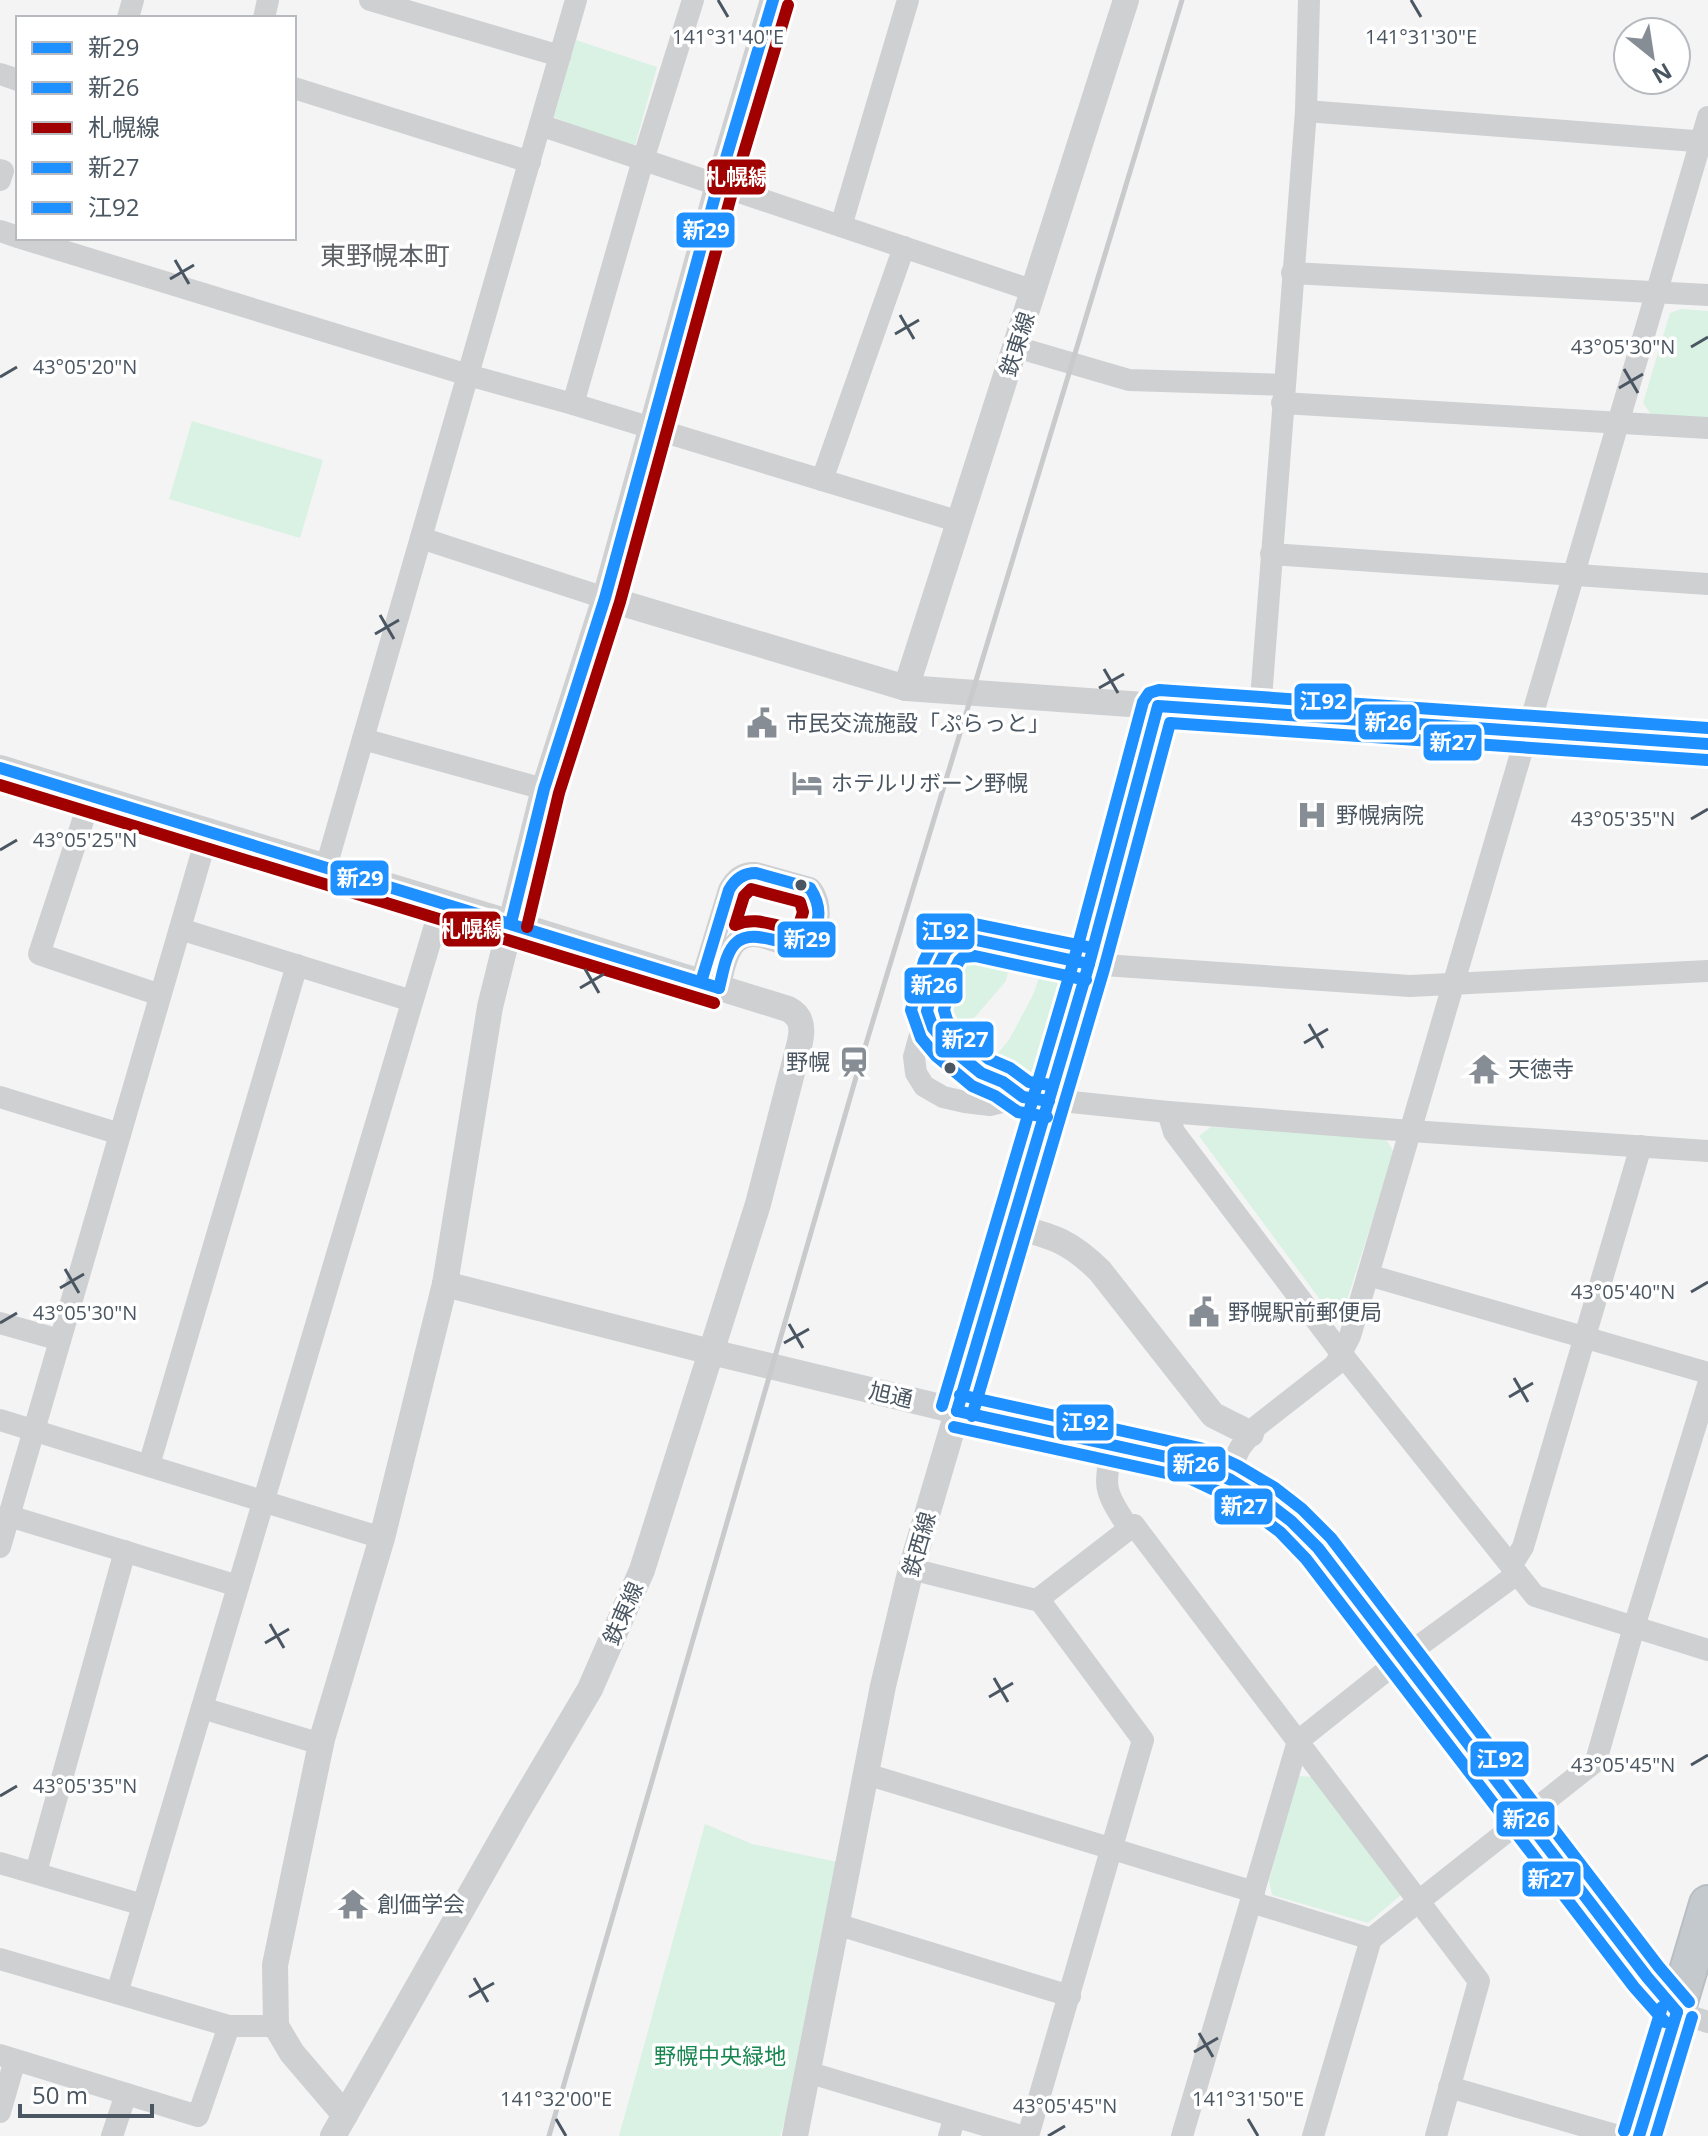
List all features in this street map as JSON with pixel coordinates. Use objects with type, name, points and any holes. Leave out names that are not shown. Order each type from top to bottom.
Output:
[{"type":"highway","points":[[1639,2136],[1692,2017],[1708,1904]]},
{"type":"main road","points":[[1089,964],[1158,706],[1708,744]]},
{"type":"street","points":[[370,0],[444,10],[560,56]]},
{"type":"street","points":[[326,867],[576,0]]},
{"type":"street","points":[[573,404],[693,0]]},
{"type":"street","points":[[339,2125],[276,2026],[275,1965],[321,1744],[382,1538],[445,1284],[490,1007],[544,789],[605,598],[718,185],[773,0]]},
{"type":"street","points":[[841,226],[908,0]]},
{"type":"street","name":"鉄東線","points":[[906,688],[1126,0]]},
{"type":"street","points":[[1260,712],[1306,111],[1309,0]]},
{"type":"street","points":[[296,89],[530,162]]},
{"type":"street","points":[[1306,111],[1704,142]]},
{"type":"street","points":[[1226,1477],[1240,1448],[1257,1426],[1335,1365],[1350,1336],[1657,291],[1704,142],[1708,117]]},
{"type":"street","points":[[540,125],[1034,291]]},
{"type":"street","points":[[0,170],[3,171],[0,180]]},
{"type":"street","points":[[36,240],[62,245],[468,375],[960,522]]},
{"type":"street","points":[[822,480],[904,247]]},
{"type":"street","points":[[1292,273],[1708,295]]},
{"type":"street","points":[[1016,347],[1129,380],[1708,428]]},
{"type":"street","points":[[421,538],[605,598],[906,688],[1158,706]]},
{"type":"street","points":[[1271,554],[1708,584]]},
{"type":"street","points":[[363,739],[544,789]]},
{"type":"street","points":[[0,768],[710,985]]},
{"type":"street","points":[[91,796],[39,954],[160,995]]},
{"type":"street","points":[[0,1547],[208,832]]},
{"type":"street","points":[[747,872],[756,873],[810,888],[820,911],[811,936],[805,942],[797,944],[754,936],[737,942],[710,985],[729,890],[739,876],[747,872]]},
{"type":"street","points":[[117,1993],[442,902]]},
{"type":"street","points":[[180,929],[412,1001]]},
{"type":"street","points":[[1708,976],[1455,982],[1410,986],[1089,964],[976,940],[957,942],[946,951],[939,965],[914,1057],[916,1073],[924,1086],[943,1097],[990,1105],[1023,1097],[1168,1112],[1708,1151]]},
{"type":"street","name":"鉄西線","points":[[795,2136],[883,1686],[911,1569],[1089,964]]},
{"type":"street","points":[[149,1465],[297,965]]},
{"type":"street","name":"鉄東線","points":[[339,2125],[590,1689],[642,1570],[758,1204],[800,1042],[802,1024],[795,1012],[710,985]]},
{"type":"street","points":[[0,1098],[120,1134]]},
{"type":"street","points":[[1168,1112],[1174,1132],[1341,1353],[1535,1596],[1708,1650]]},
{"type":"street","points":[[1182,2136],[1298,1741],[1514,1570],[1641,1146]]},
{"type":"street","points":[[1013,1226],[1059,1239],[1083,1253],[1213,1415],[1251,1434]]},
{"type":"street","points":[[1368,1275],[1708,1373]]},
{"type":"street","name":"旭通","points":[[445,1284],[957,1411],[1194,1463],[1226,1477],[1288,1517],[1318,1548],[1647,1977],[1692,2017]]},
{"type":"street","points":[[0,1323],[60,1340]]},
{"type":"street","points":[[1313,2136],[1371,1939],[1596,1761],[1708,1385]]},
{"type":"street","points":[[0,1420],[382,1538]]},
{"type":"street","points":[[1113,1444],[1105,1480],[1107,1492],[1129,1529]]},
{"type":"street","points":[[9,1516],[238,1586]]},
{"type":"street","points":[[1037,1600],[1134,1525],[1479,1981],[1436,2136]]},
{"type":"street","points":[[36,1872],[125,1551]]},
{"type":"street","points":[[911,1569],[1040,1601],[1143,1740],[1028,2136]]},
{"type":"street","points":[[202,1708],[321,1744]]},
{"type":"street","points":[[866,1774],[1113,1849],[1371,1939]]},
{"type":"street","points":[[0,1863],[143,1905]]},
{"type":"street","points":[[836,1924],[1070,1996]]},
{"type":"street","points":[[0,1959],[229,2026],[276,2026]]},
{"type":"street","points":[[0,2112],[8,2058],[198,2116],[229,2026]]},
{"type":"street","points":[[807,2072],[952,2126],[1021,2136]]},
{"type":"street","points":[[1449,2087],[1619,2136]]},
{"type":"street","points":[[112,2136],[126,2094]]},
{"type":"green space","points":[[576,40],[657,67],[634,149],[554,117]]},
{"type":"green space","points":[[1681,309],[1708,311],[1708,418],[1651,414],[1643,403],[1670,313]]},
{"type":"green space","points":[[192,421],[323,460],[300,538],[169,499]]},
{"type":"green space","points":[[977,949],[993,952],[1007,961],[1006,981],[974,1018],[959,1021],[951,1008],[950,997],[957,966],[965,955]]},
{"type":"green space","points":[[1046,968],[1058,970],[1064,980],[1034,1081],[1023,1089],[1001,1077],[995,1067],[996,1055],[1009,1040],[1033,995],[1041,972]]},
{"type":"green space","points":[[1211,1127],[1384,1137],[1394,1152],[1341,1319],[1330,1313],[1199,1136]]},
{"type":"green space","points":[[1298,1776],[1314,1777],[1402,1894],[1368,1923],[1272,1895],[1269,1881]]},
{"type":"green space","name":"野幌中央緑地","points":[[705,1824],[752,1844],[837,1862],[786,2117],[780,2136],[619,2136]]},
{"type":"railway","points":[[549,2136],[859,1067],[1182,0]]},
{"type":"transit line","name":"新29","points":[[511,923],[544,789],[605,598],[718,185],[773,0]]},
{"type":"transit line","name":"札幌線","points":[[527,927],[559,793],[620,602],[733,189],[788,5]]},
{"type":"transit line","name":"江92","points":[[942,1406],[1074,960],[1143,702],[1149,693],[1159,690],[1708,728]]},
{"type":"transit line","name":"新26","points":[[957,1411],[1089,964],[1158,706],[1708,744]]},
{"type":"transit line","name":"新27","points":[[972,1416],[1104,969],[1170,723],[1707,760]]},
{"type":"transit line","name":"新29","points":[[0,768],[719,988]]},
{"type":"transit line","name":"札幌線","points":[[0,785],[714,1003]]},
{"type":"transit line","name":"新29","points":[[701,982],[729,890],[737,880],[743,875],[756,873],[810,888],[819,914],[811,936],[793,944],[758,937],[747,937],[737,942],[727,957],[719,988]]},
{"type":"transit line","name":"札幌線","points":[[751,889],[800,902],[803,912],[799,925],[786,927],[754,921],[735,925],[744,896],[751,889]]},
{"type":"transit line","name":"江92","points":[[1047,1117],[1018,1112],[995,1096],[972,1086],[936,1056],[921,1038],[911,1010],[924,961],[934,941],[948,929],[974,924],[1092,948]]},
{"type":"transit line","name":"新26","points":[[1049,1101],[1023,1097],[1003,1082],[981,1073],[947,1045],[933,1028],[927,1011],[939,965],[946,951],[957,942],[976,940],[1089,964]]},
{"type":"transit line","name":"新27","points":[[1051,1085],[1029,1082],[1010,1068],[989,1059],[958,1034],[947,1020],[944,1010],[954,971],[963,957],[975,956],[1086,980]]},
{"type":"transit line","name":"江92","points":[[960,1395],[1200,1448],[1275,1488],[1302,1509],[1331,1538],[1689,2002]]},
{"type":"transit line","name":"新26","points":[[957,1411],[1194,1463],[1231,1480],[1291,1521],[1318,1548],[1677,2012]]},
{"type":"transit line","name":"新27","points":[[954,1427],[1189,1478],[1223,1494],[1280,1532],[1306,1559],[1634,1987],[1665,2022]]},
{"type":"transit line","name":"江92","points":[[1624,2131],[1662,2007]]},
{"type":"transit line","name":"新26","points":[[1639,2136],[1677,2012]]},
{"type":"transit line","name":"新27","points":[[1656,2136],[1692,2017]]},
{"type":"place","name":"市民交流施設「ぷらっと」","points":[[762,723]]},
{"type":"place","name":"ホテルリボーン野幌","points":[[807,783]]},
{"type":"place","name":"野幌病院","points":[[1312,815]]},
{"type":"place","name":"野幌","points":[[854,1062]]},
{"type":"place","name":"天徳寺","points":[[1484,1069]]},
{"type":"place","name":"野幌駅前郵便局","points":[[1204,1312]]},
{"type":"place","name":"創価学会","points":[[353,1904]]},
{"type":"district","name":"東野幌本町","points":[[385,256]]}]
